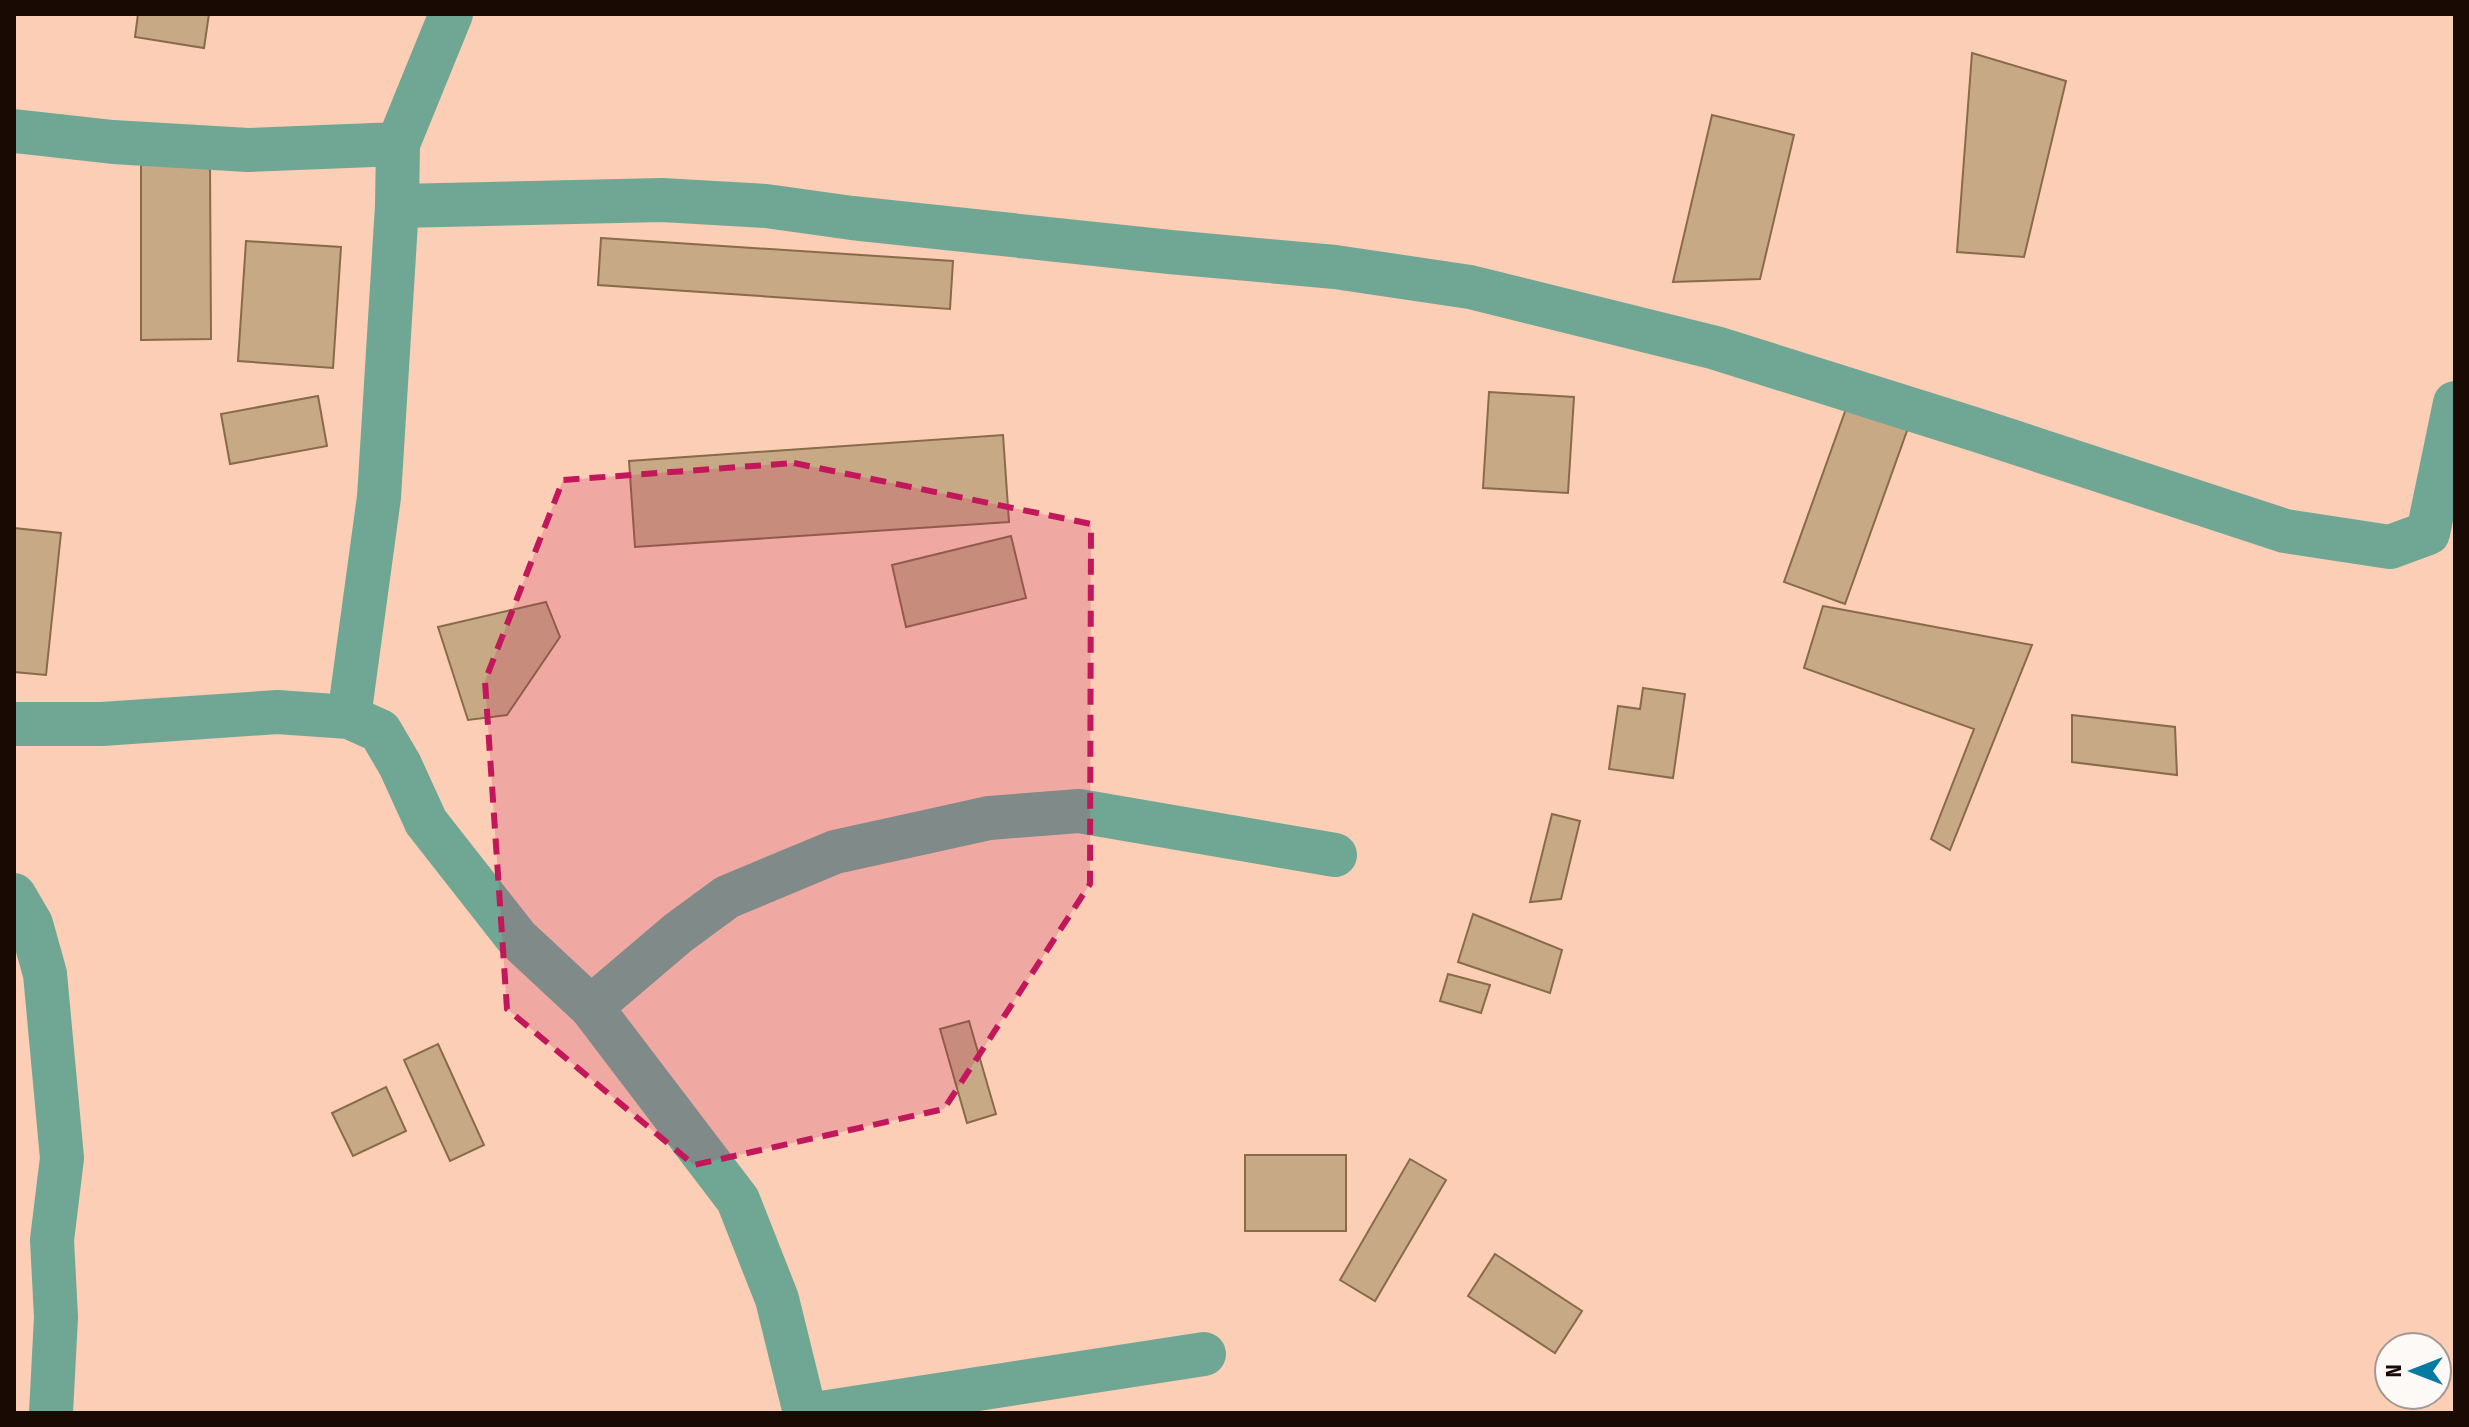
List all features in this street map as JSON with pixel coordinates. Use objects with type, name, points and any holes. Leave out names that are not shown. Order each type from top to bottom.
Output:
[{"type":"street","points":[[349,717],[379,497],[398,144],[451,14]]},
{"type":"street","points":[[14,131],[113,142],[248,150],[398,144]]},
{"type":"street","points":[[397,206],[662,200],[766,206],[852,218],[1335,267],[1470,287],[1716,348],[2285,531],[2390,547],[2428,533],[2455,403]]},
{"type":"street","points":[[14,724],[102,724],[277,712],[349,717],[380,731],[400,765],[426,822],[517,938],[591,1007],[738,1200],[777,1299],[805,1413]]},
{"type":"street","points":[[591,1007],[678,933],[727,897],[835,852],[989,818],[1079,811],[1335,855]]},
{"type":"street","points":[[14,895],[31,924],[45,974],[62,1158],[52,1240],[56,1317],[51,1413]]},
{"type":"street","points":[[821,1413],[1204,1354]]},
{"type":"highlighted area","points":[[794,463],[1091,524],[1090,884],[944,1109],[694,1165],[507,1009],[485,681],[563,480]]},
{"type":"building","points":[[138,14],[209,14],[204,48],[135,37]]},
{"type":"building","points":[[1972,53],[2066,81],[2024,257],[1957,252]]},
{"type":"building","points":[[1712,115],[1794,135],[1760,279],[1673,282]]},
{"type":"building","points":[[141,165],[210,165],[211,339],[141,340]]},
{"type":"building","points":[[601,238],[953,261],[950,309],[598,285]]},
{"type":"building","points":[[246,241],[341,247],[333,368],[238,361]]},
{"type":"building","points":[[1489,392],[1574,397],[1568,493],[1483,488]]},
{"type":"building","points":[[318,396],[327,446],[230,464],[221,414]]},
{"type":"building","points":[[1847,406],[1908,428],[1845,604],[1784,582]]},
{"type":"building","points":[[1003,435],[1009,522],[635,547],[629,461]]},
{"type":"building","points":[[14,528],[61,533],[46,675],[14,672]]},
{"type":"building","points":[[1011,536],[1026,598],[906,627],[892,565]]},
{"type":"building","points":[[546,602],[560,637],[507,715],[468,720],[438,627]]},
{"type":"building","points":[[1823,606],[2032,645],[1950,850],[1931,839],[1974,729],[1804,668]]},
{"type":"building","points":[[1643,688],[1685,694],[1673,778],[1609,769],[1618,706],[1640,709]]},
{"type":"building","points":[[2072,715],[2175,727],[2177,775],[2072,762]]},
{"type":"building","points":[[1552,814],[1580,821],[1561,899],[1530,902]]},
{"type":"building","points":[[1473,914],[1562,950],[1550,993],[1458,962]]},
{"type":"building","points":[[1448,974],[1490,985],[1481,1013],[1440,1001]]},
{"type":"building","points":[[969,1021],[996,1114],[967,1123],[940,1029]]},
{"type":"building","points":[[438,1044],[484,1145],[450,1161],[404,1060]]},
{"type":"building","points":[[386,1087],[406,1131],[353,1156],[332,1113]]},
{"type":"building","points":[[1245,1155],[1346,1155],[1346,1231],[1245,1231]]},
{"type":"building","points":[[1410,1159],[1446,1180],[1375,1301],[1340,1280]]},
{"type":"building","points":[[1495,1254],[1582,1311],[1555,1353],[1468,1296]]}]
